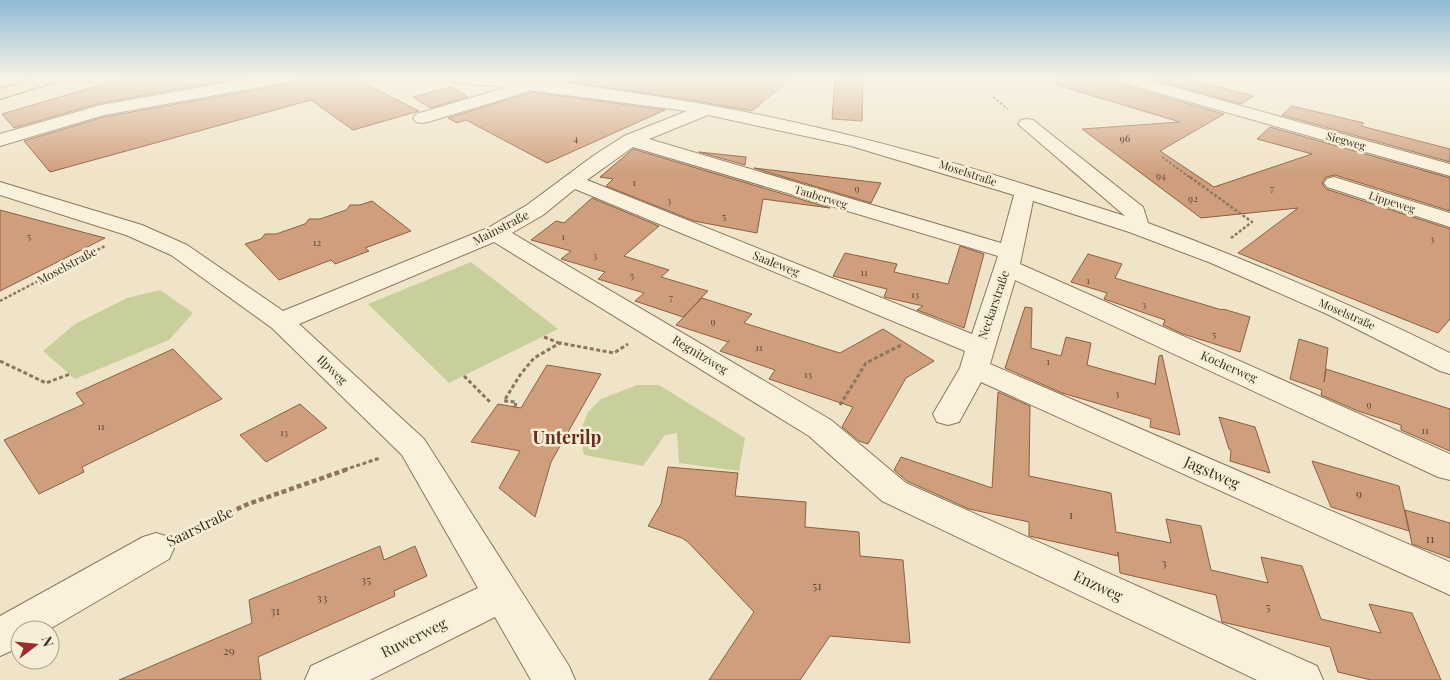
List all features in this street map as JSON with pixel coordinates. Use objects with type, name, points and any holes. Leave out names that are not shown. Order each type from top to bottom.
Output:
[{"type":"street","points":[[0,140],[102,110]]},
{"type":"street","points":[[422,118],[450,110]]},
{"type":"street","name":"Mainstraße","points":[[281,322],[496,233],[535,210],[600,160],[631,140],[707,110]]},
{"type":"street","name":"Moselstraße","points":[[707,110],[816,131],[909,155],[1138,228],[1208,254],[1372,325],[1450,365]]},
{"type":"street","name":"Siegweg","points":[[1235,110],[1450,170]]},
{"type":"street","points":[[1027,124],[1135,212],[1138,228]]},
{"type":"street","name":"Tauberweg","points":[[631,140],[1009,260]]},
{"type":"street","name":"Saaleweg","points":[[572,181],[934,329],[977,358]]},
{"type":"street","name":"Lippeweg","points":[[1334,183],[1450,220]]},
{"type":"street","name":"Ilpweg","points":[[0,188],[134,230],[179,250],[281,322],[412,447],[554,680]]},
{"type":"street","name":"Neckarstraße","points":[[948,414],[977,358],[1009,260],[1024,191]]},
{"type":"street","name":"Regnitzweg","points":[[496,233],[824,431],[894,492]]},
{"type":"street","name":"Kocherweg","points":[[1009,260],[1450,468]]},
{"type":"street","name":"Jagstweg","points":[[977,358],[1450,579]]},
{"type":"street","name":"Enzweg","points":[[894,492],[1302,680]]},
{"type":"street","name":"Saarstraße","points":[[0,637],[156,548]]},
{"type":"street","name":"Ruwerweg","points":[[326,680],[502,595]]},
{"type":"path","points":[[1162,157],[1252,222],[1208,254]]},
{"type":"path","name":"Moselstraße","points":[[0,301],[134,230]]},
{"type":"path","points":[[544,337],[560,343],[614,353],[653,327]]},
{"type":"path","points":[[824,431],[866,363],[934,329]]},
{"type":"path","points":[[515,406],[516,402],[504,401],[520,375],[534,358],[560,343]]},
{"type":"path","points":[[0,361],[46,383],[70,374]]},
{"type":"path","points":[[464,376],[490,402]]},
{"type":"path","name":"Saarstraße","points":[[156,548],[248,504],[412,447]]},
{"type":"green space","points":[[471,262],[558,329],[449,383],[368,304]]},
{"type":"green space","points":[[160,290],[193,313],[169,340],[75,379],[43,351],[75,324],[127,298]]},
{"type":"green space","points":[[637,385],[659,385],[745,438],[739,471],[679,463],[677,433],[665,435],[643,466],[584,455],[579,434],[588,412],[601,399]]},
{"type":"building","points":[[16,110],[78,110],[14,128],[2,114]]},
{"type":"building","points":[[144,110],[276,110],[50,172],[24,141],[104,117]]},
{"type":"building","points":[[325,110],[419,111],[353,130]]},
{"type":"building","points":[[475,110],[665,110],[547,163],[466,120],[457,123],[448,118]]},
{"type":"building","points":[[833,110],[862,110],[862,121],[832,119]]},
{"type":"building","points":[[1139,110],[1209,110],[1224,114],[1160,151],[1214,187],[1312,154],[1257,139],[1270,127],[1450,178],[1450,211],[1335,175],[1326,177],[1322,183],[1326,189],[1450,229],[1450,319],[1438,333],[1238,253],[1298,208],[1201,218],[1082,129],[1180,122]]},
{"type":"building","points":[[1288,110],[1308,110],[1364,123],[1361,126],[1450,149],[1450,162],[1282,115]]},
{"type":"building","points":[[633,149],[830,208],[763,199],[757,233],[694,221],[606,186],[613,179],[600,177]]},
{"type":"building","points":[[699,152],[746,157],[745,165]]},
{"type":"building","points":[[754,168],[881,183],[871,203]]},
{"type":"building","points":[[592,198],[659,226],[624,256],[669,270],[661,277],[708,291],[683,317],[635,301],[644,293],[598,279],[605,272],[561,259],[571,251],[531,240],[556,221],[564,223]]},
{"type":"building","points":[[372,201],[411,231],[365,248],[369,251],[335,264],[331,260],[279,280],[245,244],[261,239],[265,234],[276,234],[305,224],[309,219],[320,219],[346,210],[350,205],[360,205]]},
{"type":"building","points":[[0,210],[71,229],[105,238],[0,291]]},
{"type":"building","points":[[960,246],[984,254],[964,328],[917,310],[923,306],[884,297],[887,289],[833,276],[845,253],[897,264],[894,272],[948,284]]},
{"type":"building","points":[[1088,254],[1122,264],[1115,278],[1250,317],[1240,352],[1183,334],[1163,325],[1165,320],[1104,299],[1107,293],[1071,282]]},
{"type":"building","points":[[702,298],[752,314],[744,323],[840,353],[883,329],[934,361],[906,378],[868,444],[859,441],[842,427],[853,407],[769,379],[775,370],[720,351],[730,340],[728,342],[676,325]]},
{"type":"building","points":[[1025,307],[1032,308],[1031,348],[1061,356],[1066,337],[1091,343],[1087,365],[1155,385],[1159,356],[1162,355],[1180,435],[1150,427],[1151,419],[1062,393],[1005,368]]},
{"type":"building","points":[[1299,339],[1328,348],[1324,382],[1326,369],[1450,409],[1450,451],[1401,430],[1401,425],[1358,411],[1321,395],[1322,390],[1290,379]]},
{"type":"building","points":[[173,349],[222,399],[82,467],[84,472],[39,494],[4,440],[84,404],[76,393]]},
{"type":"building","points":[[547,365],[601,374],[551,462],[535,517],[499,488],[520,451],[471,442],[498,404],[521,408]]},
{"type":"building","points":[[998,392],[1030,406],[1029,476],[1111,493],[1116,532],[1171,543],[1166,519],[1201,526],[1211,570],[1268,583],[1261,557],[1302,566],[1321,619],[1381,633],[1369,604],[1412,613],[1441,680],[1371,680],[1338,672],[1330,647],[1222,622],[1216,595],[1120,573],[1118,552],[1118,556],[1029,536],[1029,522],[969,509],[907,481],[894,470],[901,457],[992,488]]},
{"type":"building","points":[[300,404],[327,428],[266,462],[240,435]]},
{"type":"building","points":[[1219,417],[1255,427],[1270,473],[1230,461],[1231,450],[1229,449]]},
{"type":"building","points":[[1312,461],[1399,486],[1409,531],[1331,507]]},
{"type":"building","points":[[668,467],[738,473],[735,496],[806,502],[805,527],[859,532],[860,556],[903,560],[910,643],[830,636],[800,680],[709,680],[754,612],[688,542],[648,526],[661,504]]},
{"type":"building","points":[[1405,510],[1450,523],[1450,558],[1412,544]]},
{"type":"building","points":[[380,546],[384,560],[415,546],[427,576],[394,591],[395,596],[258,657],[261,680],[119,680],[252,623],[249,600]]},
{"type":"district","name":"Unterilp","points":[[567,438]]}]
